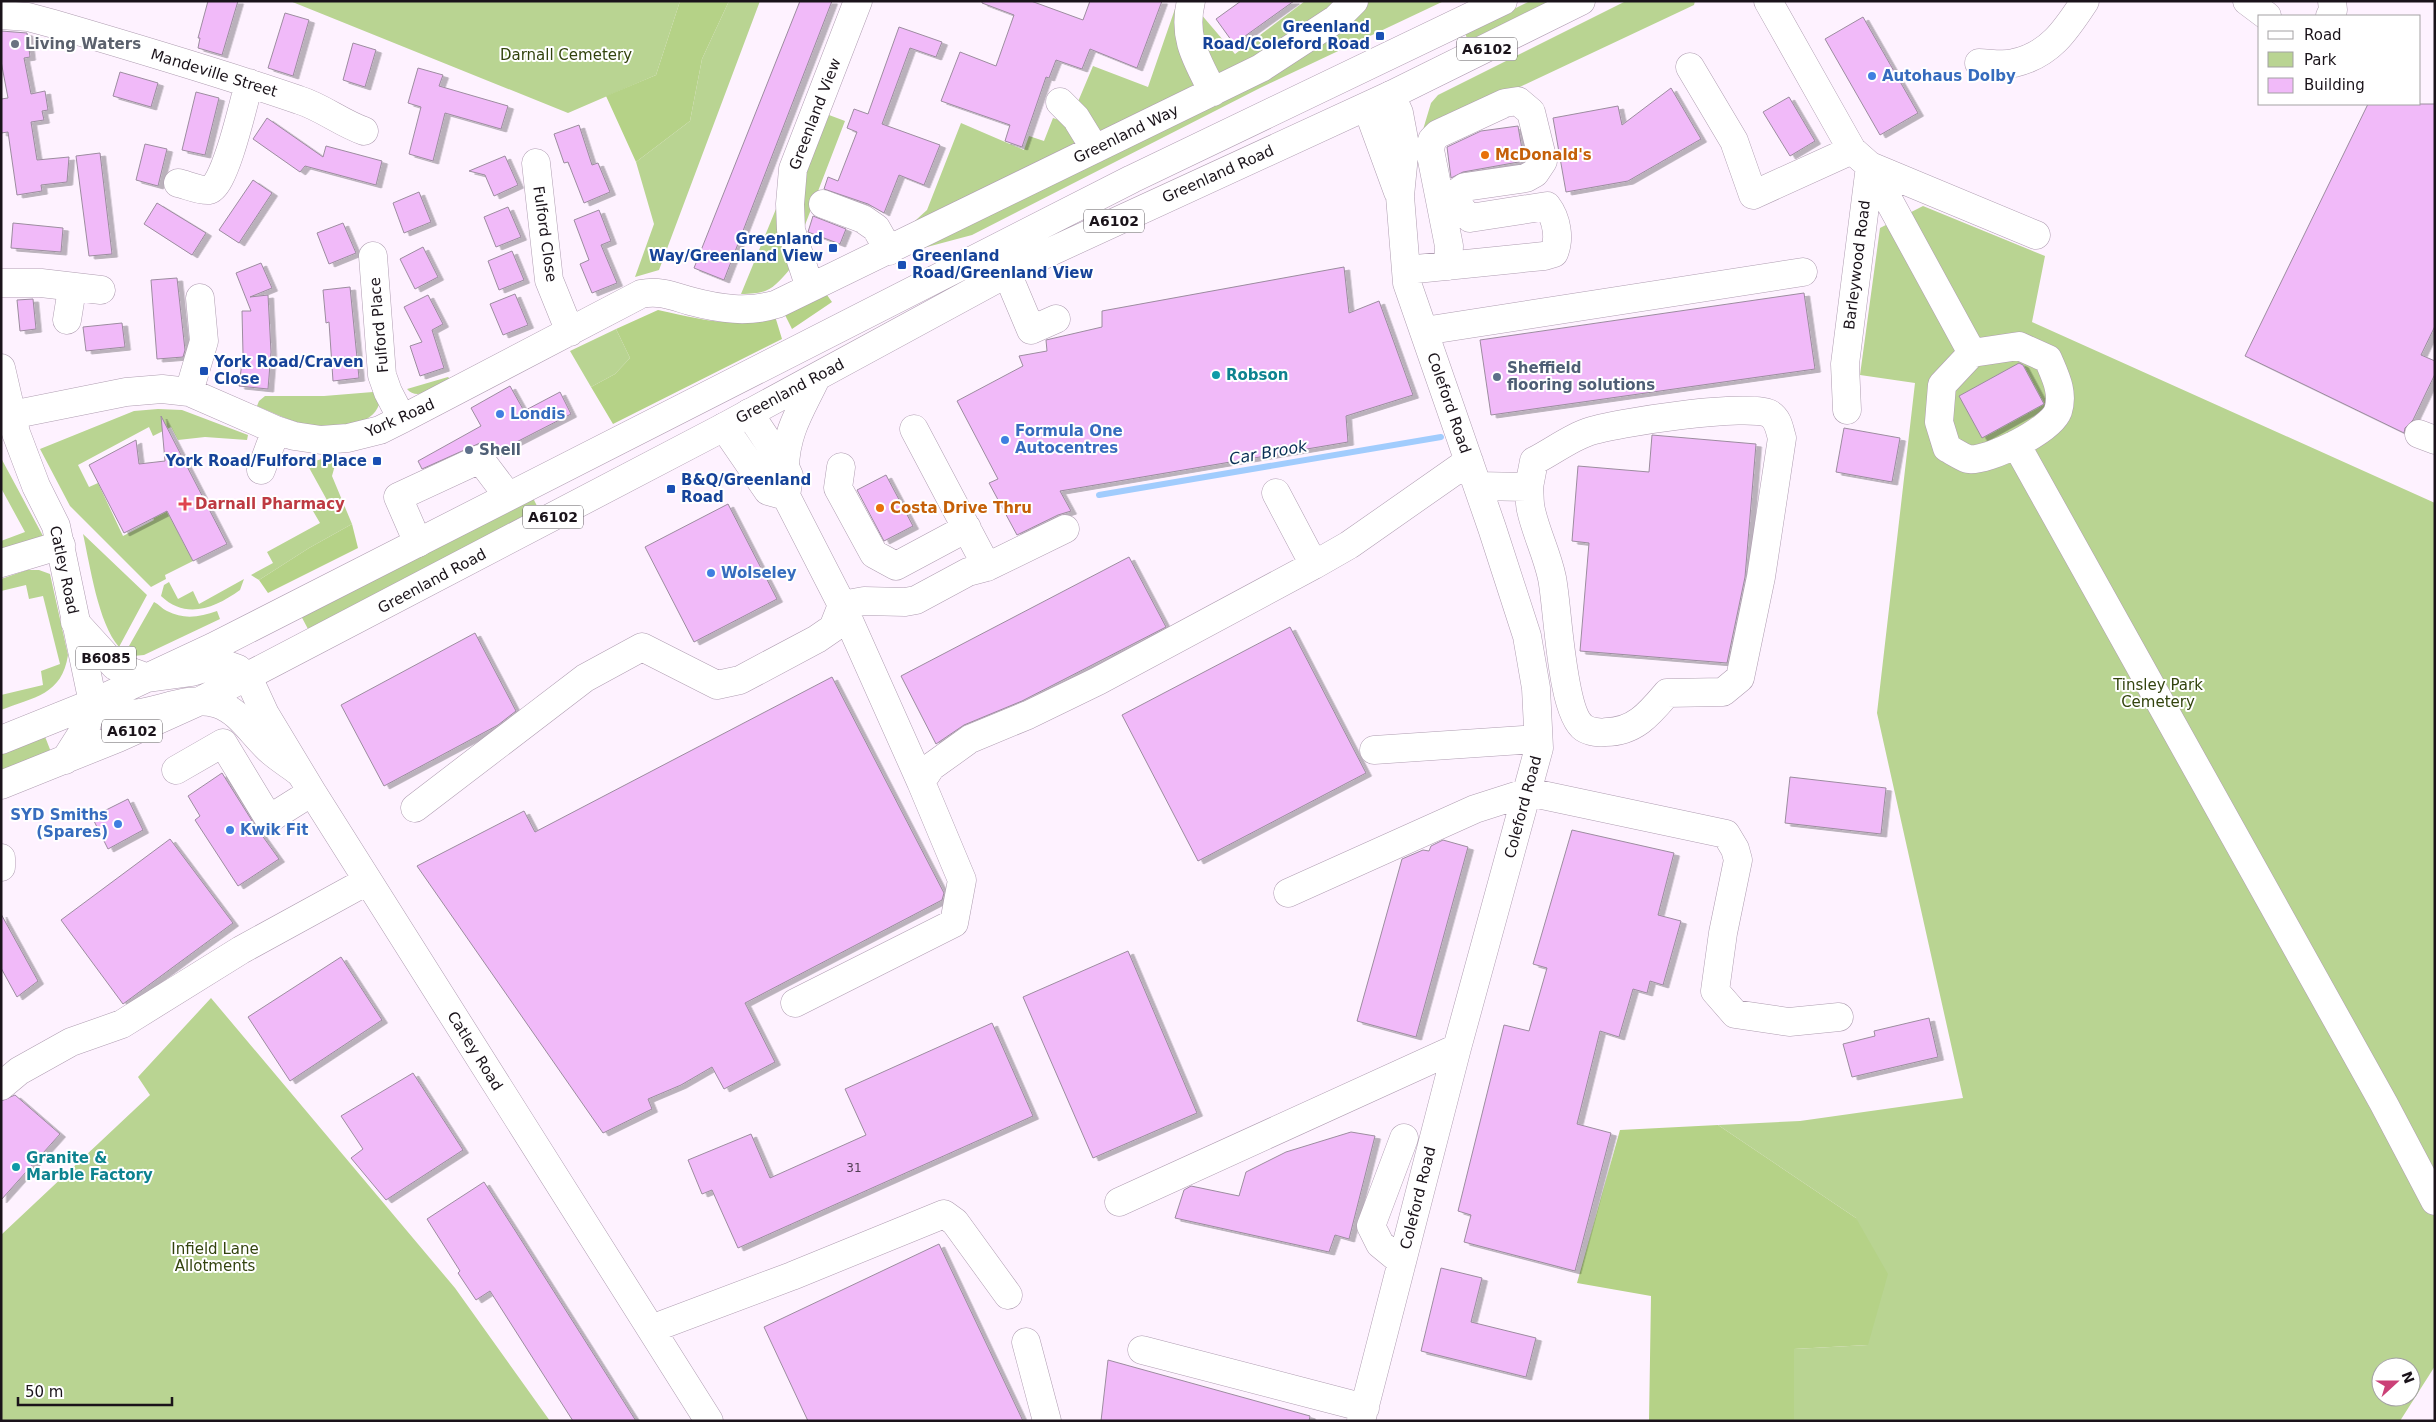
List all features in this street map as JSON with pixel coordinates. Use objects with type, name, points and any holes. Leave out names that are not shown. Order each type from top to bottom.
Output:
[{"type":"main road","name":"Greenland View","points":[[810,288],[791,230],[792,169],[858,1]]},
{"type":"main road","points":[[1191,1],[1186,27],[1196,58],[1213,92]]},
{"type":"main road","name":"Greenland Way","points":[[655,291],[724,309],[758,310],[778,304],[1213,92],[1268,63],[1336,18],[1354,1]]},
{"type":"main road","name":"Greenland Road","points":[[1,740],[148,678],[257,625],[1132,179],[1503,1]]},
{"type":"main road","name":"Greenland Road","points":[[1,785],[65,760],[200,701],[724,427],[1007,273],[1118,219],[1379,101],[1581,1]]},
{"type":"main road","points":[[1768,1],[1861,158],[1972,353]]},
{"type":"main road","points":[[1979,63],[2013,64],[2045,50],[2066,32],[2085,1]]},
{"type":"main road","points":[[2247,1],[2266,15]]},
{"type":"main road","points":[[2330,15],[2333,10],[2332,1]]},
{"type":"main road","name":"Mandeville Street","points":[[1,15],[28,17],[54,24],[249,83],[302,101],[345,124],[364,130]]},
{"type":"main road","name":"Coleford Road","points":[[1363,1414],[1457,1048],[1539,748],[1536,688],[1527,636],[1478,486],[1407,283],[1400,196],[1379,101],[1364,67]]},
{"type":"main road","points":[[1690,67],[1734,141],[1753,195],[1861,158],[2036,234]]},
{"type":"main road","points":[[178,183],[208,190],[216,186],[226,165],[249,83]]},
{"type":"main road","points":[[1448,256],[1430,150],[1432,140],[1438,134],[1505,102],[1518,101],[1532,112],[1543,160],[1535,174],[1526,178],[1465,187],[1458,192],[1459,207],[1474,217]]},
{"type":"main road","points":[[1060,102],[1076,118],[1095,149]]},
{"type":"main road","name":"Barleywood Road","points":[[1847,410],[1845,364],[1861,158]]},
{"type":"main road","name":"Fulford Close","points":[[536,163],[549,280],[570,332]]},
{"type":"main road","points":[[823,204],[864,219],[876,228],[888,251]]},
{"type":"main road","points":[[1406,270],[1448,256],[1544,256],[1554,253],[1558,243],[1553,214],[1547,206],[1465,220],[1448,256]]},
{"type":"main road","name":"Fulford Place","points":[[373,256],[382,375],[388,392],[402,419]]},
{"type":"main road","points":[[1424,331],[1802,272]]},
{"type":"main road","points":[[1007,273],[1031,330],[1056,319]]},
{"type":"main road","points":[[1,283],[41,283],[72,289],[101,290]]},
{"type":"main road","points":[[67,320],[72,289]]},
{"type":"main road","name":"York Road","points":[[6,416],[126,392],[162,389],[189,392],[285,433],[321,440],[348,438],[380,430],[570,332],[626,300],[655,291]]},
{"type":"main road","points":[[189,392],[204,341],[200,298]]},
{"type":"main road","points":[[2019,346],[2048,359],[2061,393],[2058,413],[2036,434],[1983,457],[1968,459],[1947,448],[1938,422],[1942,385],[1972,353],[2019,346]]},
{"type":"main road","name":"B6085","points":[[1,368],[6,416]]},
{"type":"main road","points":[[785,467],[785,445],[791,428],[816,378]]},
{"type":"main road","points":[[786,496],[768,491],[724,427],[715,400],[718,389],[730,396],[749,413],[785,467],[789,476],[786,496],[842,605],[921,782],[962,880],[954,923],[795,1003]]},
{"type":"main road","points":[[1731,410],[1769,413],[1778,421],[1782,438],[1761,577],[1740,678],[1723,692],[1667,692],[1641,722],[1616,732],[1599,733],[1584,728],[1573,714],[1557,627],[1553,580],[1545,548],[1531,510],[1529,487],[1534,461],[1588,432],[1646,421],[1731,410]]},
{"type":"main road","name":"Catley Road","points":[[6,416],[36,486],[56,526],[93,702]]},
{"type":"main road","points":[[914,429],[987,567]]},
{"type":"main road","points":[[270,472],[285,433]]},
{"type":"main road","points":[[2016,444],[2379,1095],[2435,1201]]},
{"type":"main road","points":[[418,543],[398,497],[480,459],[508,496]]},
{"type":"main road","points":[[921,782],[931,767],[970,739],[1028,715],[1098,681],[1314,565],[1349,545],[1469,461]]},
{"type":"main road","points":[[841,466],[838,488],[874,554],[896,566],[966,528]]},
{"type":"main road","points":[[1478,486],[1529,487]]},
{"type":"main road","points":[[1276,493],[1314,565]]},
{"type":"main road","points":[[842,605],[864,601],[906,602],[916,600],[968,572],[987,567],[1065,529]]},
{"type":"main road","points":[[1,563],[61,545]]},
{"type":"main road","points":[[415,808],[585,678],[642,647],[717,685],[740,680],[817,640],[833,628],[842,605]]},
{"type":"main road","name":"B6085","points":[[75,622],[115,666],[148,678]]},
{"type":"main road","points":[[248,677],[246,657],[249,641],[257,625]]},
{"type":"main road","points":[[148,678],[192,672],[220,665],[238,669],[248,677]]},
{"type":"main road","name":"Catley Road","points":[[248,677],[265,714],[367,881],[709,1421]]},
{"type":"main road","points":[[93,702],[109,713],[125,715],[200,701],[217,704],[234,712],[271,751],[306,782],[269,819],[223,743],[176,770]]},
{"type":"main road","name":"B6085","points":[[65,760],[86,727],[93,702]]},
{"type":"main road","points":[[1374,750],[1538,739]]},
{"type":"main road","points":[[1288,893],[1475,810],[1528,792],[1726,834],[1738,860],[1715,991],[1734,1014],[1789,1022],[1839,1017]]},
{"type":"main road","points":[[1,858],[1,867]]},
{"type":"main road","points":[[1,1086],[19,1071],[71,1042],[122,1024],[241,950],[367,881]]},
{"type":"main road","points":[[1119,1202],[1457,1048]]},
{"type":"main road","points":[[1402,1262],[1380,1244],[1371,1226],[1404,1138]]},
{"type":"main road","points":[[651,1330],[792,1276],[944,1214],[955,1222],[1008,1295]]},
{"type":"main road","points":[[1026,1342],[1047,1421]]},
{"type":"main road","points":[[1142,1350],[1363,1414]]},
{"type":"green space","name":"Darnall Cemetery","points":[[290,1],[680,1],[656,75],[568,113]]},
{"type":"green space","points":[[680,1],[729,1],[702,59],[690,121],[636,162],[606,96],[656,75]]},
{"type":"green space","points":[[729,1],[760,1],[659,270],[635,277],[654,224],[636,162],[690,121],[702,59]]},
{"type":"green space","points":[[1305,1],[1444,1],[1260,88],[972,235],[912,251],[906,229],[927,210],[961,123],[1024,150],[1029,136],[1044,141],[1053,118],[1069,123],[1093,66],[1148,87],[1176,6],[1200,13],[1235,54]]},
{"type":"green space","points":[[1530,1],[1550,1],[1468,41],[1465,33]]},
{"type":"green space","points":[[1626,1],[1695,1],[1694,5],[1422,133],[1431,103],[1438,95]]},
{"type":"green space","points":[[829,115],[845,121],[805,225],[799,224],[805,176]]},
{"type":"green space","points":[[778,204],[790,269],[769,289],[758,293],[741,294]]},
{"type":"green space","name":"Tinsley Park Cemetery","points":[[1923,206],[2045,256],[2032,322],[2435,503],[2435,1366],[2421,1388],[2421,1357],[2371,1357],[2371,1407],[2409,1407],[2400,1421],[1794,1421],[1794,1349],[1868,1345],[1856,1218],[1718,1125],[1800,1121],[1963,1098],[1877,713],[1915,383],[1860,375],[1880,228]]},
{"type":"green space","points":[[820,294],[827,295],[832,302],[792,329],[783,311]]},
{"type":"green space","points":[[658,310],[702,319],[730,322],[759,320],[775,316],[782,339],[613,424],[591,387],[615,374],[630,358],[616,329]]},
{"type":"green space","points":[[616,329],[630,358],[615,374],[591,387],[570,351]]},
{"type":"green space","points":[[448,377],[451,380],[429,392],[417,394],[411,393],[407,389]]},
{"type":"green space","points":[[373,392],[381,397],[378,408],[372,415],[363,421],[342,426],[330,427],[302,424],[257,406],[259,401],[265,396],[324,396]]},
{"type":"green space","points":[[182,410],[248,435],[247,440],[205,437],[178,440],[171,427],[153,436],[149,427],[78,465],[89,487],[98,483],[123,536],[154,520],[142,497],[156,490],[193,561],[165,575],[166,579],[151,587],[70,506],[40,449],[134,411]]},
{"type":"green space","points":[[327,457],[337,458],[332,476],[352,524],[309,548],[259,580],[251,575],[273,563],[267,552],[320,523],[313,511],[328,502],[307,464]]},
{"type":"green space","points":[[1,458],[43,536],[1,551],[1,541],[25,532],[1,488]]},
{"type":"green space","points":[[531,494],[539,510],[308,629],[300,614]]},
{"type":"green space","points":[[352,524],[358,548],[268,593],[259,580],[309,548]]},
{"type":"green space","points":[[83,534],[147,595],[119,647],[112,637],[100,609]]},
{"type":"green space","points":[[27,570],[39,570],[50,574],[68,655],[60,679],[53,687],[45,693],[1,710],[1,695],[43,685],[41,671],[60,664],[43,596],[29,599],[26,585],[1,591],[1,579]]},
{"type":"green space","points":[[244,579],[240,590],[221,602],[200,609],[180,608],[161,596],[164,585],[169,582],[178,599],[193,591],[199,604]]},
{"type":"green space","points":[[154,602],[167,611],[180,616],[198,616],[217,611],[220,619],[144,655],[133,656],[129,651],[129,646]]},
{"type":"green space","points":[[44,734],[51,752],[1,773],[1,751]]},
{"type":"green space","name":"Infield Lane Allotments","points":[[211,998],[455,1288],[550,1421],[1,1421],[1,1235],[150,1095],[138,1077]]},
{"type":"green space","points":[[1718,1125],[1856,1218],[1888,1274],[1868,1345],[1794,1349],[1794,1421],[1649,1421],[1651,1296],[1577,1283],[1620,1130]]},
{"type":"building","points":[[208,1],[238,1],[222,55],[198,48],[200,38],[198,38]]},
{"type":"building","points":[[800,1],[832,1],[724,280],[694,268]]},
{"type":"building","points":[[982,1],[1031,1],[1083,20],[1090,1],[1162,1],[1137,68],[1090,49],[1082,69],[1056,60],[1049,78],[1046,77],[1022,147],[1005,141],[1010,125],[941,101],[960,52],[996,66],[1014,15],[982,3]]},
{"type":"building","points":[[1241,1],[1294,1],[1234,44],[1216,19]]},
{"type":"building","points":[[285,13],[309,20],[293,76],[268,68]]},
{"type":"building","name":"Autohaus Dolby","points":[[1863,17],[1918,113],[1880,135],[1825,39]]},
{"type":"building","points":[[899,27],[942,42],[936,57],[910,48],[882,124],[940,145],[924,185],[899,175],[884,213],[868,204],[824,189],[828,177],[838,181],[857,132],[847,128],[854,109],[868,114]]},
{"type":"building","points":[[1,31],[27,33],[30,57],[24,58],[31,94],[45,91],[48,110],[42,111],[44,120],[31,122],[37,160],[69,157],[67,182],[41,185],[42,191],[17,195],[8,132],[1,133],[1,99],[8,98],[1,61]]},
{"type":"building","points":[[353,43],[376,50],[365,87],[343,80]]},
{"type":"building","points":[[418,68],[443,75],[439,86],[508,106],[501,129],[445,113],[433,161],[409,154],[421,107],[408,103]]},
{"type":"building","points":[[120,72],[158,83],[151,107],[113,96]]},
{"type":"building","points":[[1671,88],[1701,139],[1628,181],[1566,192],[1553,118],[1618,106],[1622,125]]},
{"type":"building","points":[[196,92],[219,98],[205,155],[182,150]]},
{"type":"building","points":[[1789,97],[1815,141],[1790,156],[1763,112]]},
{"type":"building","points":[[2435,104],[2435,326],[2421,355],[2435,361],[2435,374],[2413,420],[2405,428],[2404,433],[2245,356],[2368,105]]},
{"type":"building","points":[[267,118],[323,157],[326,146],[382,161],[376,185],[305,166],[300,172],[253,139]]},
{"type":"building","points":[[579,125],[592,165],[598,163],[610,192],[584,203],[568,162],[564,163],[554,134]]},
{"type":"building","name":"McDonald's","points":[[1518,126],[1524,161],[1463,172],[1451,178],[1447,147],[1481,131]]},
{"type":"building","points":[[145,144],[167,149],[158,186],[136,180]]},
{"type":"building","points":[[100,153],[112,254],[89,256],[76,156]]},
{"type":"building","points":[[505,156],[518,185],[494,196],[485,175],[469,171]]},
{"type":"building","points":[[253,180],[272,193],[239,243],[219,230]]},
{"type":"building","points":[[419,192],[431,222],[404,233],[393,203]]},
{"type":"building","points":[[157,203],[206,233],[192,255],[144,224]]},
{"type":"building","points":[[508,207],[521,237],[496,247],[484,217]]},
{"type":"building","points":[[599,210],[611,241],[601,245],[617,283],[592,293],[580,264],[589,260],[574,220]]},
{"type":"building","points":[[813,216],[846,229],[840,244],[808,232]]},
{"type":"building","points":[[13,223],[63,228],[61,252],[11,248]]},
{"type":"building","points":[[343,223],[356,253],[329,264],[317,233]]},
{"type":"building","points":[[423,247],[438,277],[415,289],[400,259]]},
{"type":"building","points":[[512,251],[524,280],[499,290],[488,261]]},
{"type":"building","points":[[261,263],[272,288],[250,297],[268,295],[271,352],[268,389],[239,386],[243,354],[242,311],[251,311],[236,273]]},
{"type":"building","name":"Robson","points":[[1344,267],[1349,313],[1379,301],[1413,395],[1346,416],[1348,442],[1060,491],[1071,511],[1058,515],[1017,535],[989,483],[998,479],[957,401],[1023,366],[1019,356],[1047,351],[1046,340],[1102,327],[1102,311]]},
{"type":"building","points":[[177,278],[185,350],[183,357],[157,359],[151,280]]},
{"type":"building","points":[[350,287],[359,378],[333,381],[329,322],[326,323],[323,290]]},
{"type":"building","points":[[1804,293],[1815,369],[1491,415],[1480,340]]},
{"type":"building","points":[[515,294],[528,325],[503,335],[490,304]]},
{"type":"building","points":[[428,295],[443,324],[432,330],[444,368],[420,376],[410,346],[422,342],[404,307]]},
{"type":"building","points":[[33,299],[36,329],[20,331],[17,300]]},
{"type":"building","points":[[122,323],[125,347],[86,351],[83,327]]},
{"type":"building","points":[[2019,363],[2023,365],[2044,404],[1982,438],[1959,396]]},
{"type":"building","points":[[510,386],[524,411],[560,392],[571,414],[495,453],[487,445],[480,443],[422,469],[418,461],[481,426],[471,408]]},
{"type":"building","name":"Darnall Pharmacy","points":[[161,416],[227,544],[193,561],[167,511],[124,533],[89,465],[136,440],[139,464],[165,461]]},
{"type":"building","points":[[1844,428],[1900,438],[1892,482],[1836,472]]},
{"type":"building","points":[[1652,435],[1756,444],[1745,577],[1727,663],[1580,651],[1589,543],[1572,541],[1578,466],[1649,472]]},
{"type":"building","name":"Costa Drive Thru","points":[[886,475],[913,526],[884,541],[857,490]]},
{"type":"building","name":"Wolseley","points":[[728,504],[777,599],[694,642],[645,547]]},
{"type":"building","points":[[1129,557],[1166,627],[1022,701],[964,725],[936,744],[901,676]]},
{"type":"building","points":[[1290,627],[1366,773],[1198,861],[1122,715]]},
{"type":"building","points":[[475,633],[516,711],[498,725],[384,786],[341,705]]},
{"type":"building","points":[[832,677],[944,893],[942,900],[745,1003],[775,1062],[724,1089],[712,1067],[681,1085],[648,1099],[652,1109],[603,1133],[417,866],[524,811],[535,832]]},
{"type":"building","name":"Kwik Fit","points":[[222,773],[279,859],[238,886],[195,820],[200,816],[188,796]]},
{"type":"building","points":[[1790,777],[1886,788],[1881,834],[1785,823]]},
{"type":"building","name":"SYD Smiths (Spares)","points":[[128,799],[143,830],[108,849],[92,817]]},
{"type":"building","points":[[1572,830],[1674,853],[1658,915],[1681,921],[1663,985],[1650,981],[1647,993],[1633,989],[1619,1037],[1600,1031],[1577,1124],[1611,1133],[1575,1271],[1464,1242],[1471,1215],[1458,1211],[1504,1025],[1529,1031],[1547,968],[1533,964]]},
{"type":"building","points":[[170,839],[233,923],[123,1004],[61,920]]},
{"type":"building","points":[[1443,840],[1468,847],[1416,1037],[1357,1021],[1402,859],[1423,850],[1429,851],[1431,846]]},
{"type":"building","points":[[1,914],[38,981],[17,997],[1,968]]},
{"type":"building","points":[[1128,951],[1197,1113],[1093,1158],[1023,997]]},
{"type":"building","points":[[341,957],[382,1020],[290,1081],[248,1017]]},
{"type":"building","points":[[1929,1018],[1938,1057],[1852,1077],[1843,1044],[1875,1036],[1874,1031]]},
{"type":"building","points":[[992,1023],[1033,1116],[738,1248],[712,1190],[702,1194],[688,1160],[751,1134],[770,1178],[866,1135],[845,1089]]},
{"type":"building","points":[[413,1073],[463,1150],[386,1200],[351,1158],[363,1149],[341,1116]]},
{"type":"building","name":"Granite & Marble Factory","points":[[15,1095],[60,1134],[1,1200],[1,1101]]},
{"type":"building","points":[[1351,1132],[1375,1136],[1349,1239],[1335,1235],[1329,1252],[1175,1218],[1184,1190],[1191,1186],[1239,1196],[1246,1172],[1286,1152]]},
{"type":"building","points":[[484,1182],[636,1421],[573,1421],[490,1291],[476,1300],[458,1273],[460,1271],[427,1219]]},
{"type":"building","points":[[939,1244],[1023,1421],[808,1421],[764,1327]]},
{"type":"building","points":[[1441,1268],[1482,1278],[1471,1322],[1536,1338],[1526,1377],[1421,1351]]},
{"type":"building","points":[[1108,1360],[1310,1416],[1309,1421],[1101,1421]]},
{"type":"waterway","name":"Car Brook","points":[[1099,495],[1441,437]]},
{"type":"place","name":"Greenland Road/Coleford Road","points":[[1380,36]]},
{"type":"place","name":"Living Waters","points":[[15,44]]},
{"type":"place","name":"Autohaus Dolby","points":[[1872,76]]},
{"type":"place","name":"McDonald's","points":[[1485,155]]},
{"type":"place","name":"Greenland Way/Greenland View","points":[[833,248]]},
{"type":"place","name":"Greenland Road/Greenland View","points":[[902,265]]},
{"type":"place","name":"York Road/Craven Close","points":[[204,371]]},
{"type":"place","name":"Robson","points":[[1216,375]]},
{"type":"place","name":"Sheffield flooring solutions","points":[[1497,377]]},
{"type":"place","name":"Londis","points":[[500,414]]},
{"type":"place","name":"Formula One Autocentres","points":[[1005,440]]},
{"type":"place","name":"Shell","points":[[469,450]]},
{"type":"place","name":"York Road/Fulford Place","points":[[377,461]]},
{"type":"place","name":"B&Q/Greenland Road","points":[[671,489]]},
{"type":"place","name":"Darnall Pharmacy","points":[[185,504]]},
{"type":"place","name":"Costa Drive Thru","points":[[880,508]]},
{"type":"place","name":"Wolseley","points":[[711,573]]},
{"type":"place","name":"SYD Smiths (Spares)","points":[[118,824]]},
{"type":"place","name":"Kwik Fit","points":[[230,830]]},
{"type":"place","name":"Granite & Marble Factory","points":[[16,1167]]}]
